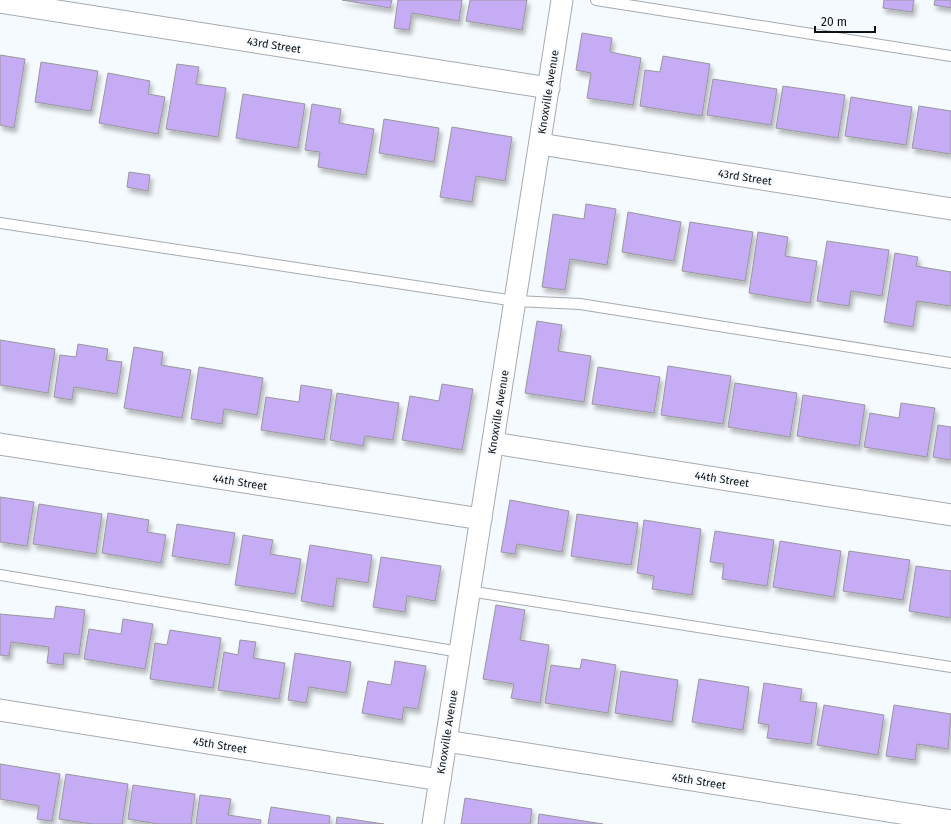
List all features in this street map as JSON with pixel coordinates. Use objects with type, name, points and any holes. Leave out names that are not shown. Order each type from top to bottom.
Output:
[{"type":"street","name":"Knoxville Avenue","points":[[433,824],[562,0]]},
{"type":"street","name":"43rd Street","points":[[0,2],[549,88]]},
{"type":"street","name":"43rd Street","points":[[540,144],[951,209]]},
{"type":"street","name":"44th Street","points":[[493,443],[951,514]]},
{"type":"street","name":"44th Street","points":[[0,444],[481,519]]},
{"type":"street","name":"45th Street","points":[[0,710],[440,780]]},
{"type":"street","name":"45th Street","points":[[446,741],[951,822]]},
{"type":"lane","points":[[596,0],[951,56]]},
{"type":"lane","points":[[0,223],[515,301],[580,304],[951,363]]},
{"type":"lane","points":[[0,575],[460,652]]},
{"type":"lane","points":[[470,591],[951,667]]},
{"type":"building","points":[[342,0],[392,0],[390,8]]},
{"type":"building","points":[[398,0],[462,0],[459,21],[412,13],[409,30],[394,28]]},
{"type":"building","points":[[470,0],[527,0],[522,30],[466,21]]},
{"type":"building","points":[[884,0],[914,0],[912,12],[883,8]]},
{"type":"building","points":[[935,0],[951,0],[951,8],[934,5]]},
{"type":"building","points":[[582,33],[612,38],[610,52],[641,58],[633,105],[587,98],[591,73],[576,70]]},
{"type":"building","points":[[0,55],[25,59],[14,128],[0,125]]},
{"type":"building","points":[[663,56],[710,64],[702,116],[640,106],[645,70],[660,72]]},
{"type":"building","points":[[41,62],[98,71],[91,111],[35,102]]},
{"type":"building","points":[[177,64],[199,67],[196,84],[226,88],[218,137],[166,129]]},
{"type":"building","points":[[108,73],[150,81],[148,94],[165,97],[158,134],[99,123]]},
{"type":"building","points":[[713,79],[777,89],[771,125],[707,115]]},
{"type":"building","points":[[783,86],[845,95],[838,138],[776,128]]},
{"type":"building","points":[[243,94],[305,104],[298,148],[236,138]]},
{"type":"building","points":[[851,97],[912,107],[906,145],[845,136]]},
{"type":"building","points":[[312,104],[341,109],[339,123],[374,129],[366,175],[318,167],[320,152],[305,150]]},
{"type":"building","points":[[919,106],[951,111],[951,154],[912,148]]},
{"type":"building","points":[[384,119],[439,128],[434,162],[379,153]]},
{"type":"building","points":[[452,127],[512,137],[505,181],[476,176],[472,202],[440,197]]},
{"type":"building","points":[[129,172],[150,175],[148,191],[127,187]]},
{"type":"building","points":[[586,204],[616,209],[607,265],[570,259],[565,290],[542,287],[553,214],[584,219]]},
{"type":"building","points":[[628,212],[681,222],[674,261],[622,252]]},
{"type":"building","points":[[690,222],[753,232],[745,281],[682,271]]},
{"type":"building","points":[[758,232],[788,237],[785,256],[817,261],[810,303],[749,293]]},
{"type":"building","points":[[827,241],[889,250],[882,296],[851,291],[849,306],[817,301]]},
{"type":"building","points":[[895,253],[918,257],[916,266],[951,272],[951,306],[917,301],[913,327],[884,322]]},
{"type":"building","points":[[537,321],[562,325],[558,351],[591,356],[584,402],[525,393]]},
{"type":"building","points":[[0,340],[55,349],[48,393],[0,385]]},
{"type":"building","points":[[78,344],[108,349],[106,360],[122,362],[117,394],[74,387],[72,400],[54,397],[60,355],[76,357]]},
{"type":"building","points":[[134,347],[163,352],[161,365],[191,370],[182,418],[124,408]]},
{"type":"building","points":[[668,366],[731,376],[723,424],[661,415]]},
{"type":"building","points":[[199,367],[263,378],[257,415],[224,409],[222,424],[191,419]]},
{"type":"building","points":[[598,367],[660,377],[654,413],[592,404]]},
{"type":"building","points":[[735,383],[797,393],[790,437],[728,427]]},
{"type":"building","points":[[442,384],[473,389],[462,450],[402,440],[410,396],[439,401]]},
{"type":"building","points":[[301,385],[332,390],[324,440],[261,430],[266,397],[299,402]]},
{"type":"building","points":[[337,393],[399,403],[393,440],[365,436],[363,446],[330,440]]},
{"type":"building","points":[[803,395],[865,405],[859,446],[797,436]]},
{"type":"building","points":[[901,403],[935,408],[927,457],[864,447],[870,413],[899,418]]},
{"type":"building","points":[[938,425],[951,427],[951,460],[933,457]]},
{"type":"building","points":[[0,497],[34,502],[27,546],[0,542]]},
{"type":"building","points":[[510,500],[569,511],[562,552],[517,544],[515,554],[501,552]]},
{"type":"building","points":[[39,504],[102,514],[96,554],[33,544]]},
{"type":"building","points":[[108,513],[149,520],[147,532],[166,535],[161,563],[102,553]]},
{"type":"building","points":[[577,514],[638,523],[631,565],[571,556]]},
{"type":"building","points":[[644,520],[701,529],[692,595],[652,589],[654,576],[637,573]]},
{"type":"building","points":[[177,524],[235,533],[229,565],[172,556]]},
{"type":"building","points":[[715,531],[774,540],[767,586],[722,579],[724,564],[710,562]]},
{"type":"building","points":[[243,535],[273,540],[270,554],[301,559],[295,594],[235,585]]},
{"type":"building","points":[[780,541],[841,551],[834,597],[773,587]]},
{"type":"building","points":[[310,545],[372,555],[368,583],[337,578],[333,607],[301,601]]},
{"type":"building","points":[[849,551],[910,560],[903,600],[843,591]]},
{"type":"building","points":[[381,557],[441,566],[435,601],[407,596],[405,612],[373,607]]},
{"type":"building","points":[[916,566],[951,571],[951,618],[909,611]]},
{"type":"building","points":[[496,605],[525,610],[520,640],[549,645],[540,703],[511,698],[514,684],[483,679]]},
{"type":"building","points":[[56,606],[85,610],[79,655],[64,653],[63,665],[47,663],[49,647],[11,642],[9,656],[0,655],[0,614],[54,619]]},
{"type":"building","points":[[123,619],[153,624],[145,669],[84,659],[89,629],[121,634]]},
{"type":"building","points":[[170,630],[221,638],[213,688],[150,679],[155,643],[167,645]]},
{"type":"building","points":[[240,640],[256,642],[253,658],[285,663],[279,699],[218,690],[224,652],[238,655]]},
{"type":"building","points":[[295,653],[351,662],[346,693],[309,687],[306,703],[288,700]]},
{"type":"building","points":[[582,659],[616,665],[608,713],[545,703],[551,665],[580,669]]},
{"type":"building","points":[[395,661],[426,666],[418,709],[404,707],[402,720],[362,713],[368,681],[391,685]]},
{"type":"building","points":[[621,671],[678,680],[672,722],[615,713]]},
{"type":"building","points":[[699,679],[749,687],[743,730],[692,722]]},
{"type":"building","points":[[764,683],[802,689],[800,701],[817,703],[811,744],[767,738],[769,725],[758,723]]},
{"type":"building","points":[[824,705],[884,715],[878,755],[817,745]]},
{"type":"building","points":[[894,705],[951,714],[948,749],[917,744],[915,760],[886,756]]},
{"type":"building","points":[[0,764],[60,774],[52,821],[37,819],[39,806],[0,799]]},
{"type":"building","points":[[66,774],[128,784],[122,824],[92,824],[59,819]]},
{"type":"building","points":[[133,785],[195,794],[191,824],[158,824],[128,819]]},
{"type":"building","points":[[200,795],[231,799],[228,815],[261,820],[260,824],[196,824]]},
{"type":"building","points":[[465,798],[532,809],[530,824],[461,824]]},
{"type":"building","points":[[271,807],[330,816],[329,824],[268,824]]},
{"type":"building","points":[[539,814],[603,824],[538,824]]},
{"type":"building","points":[[337,817],[384,824],[336,824]]}]
